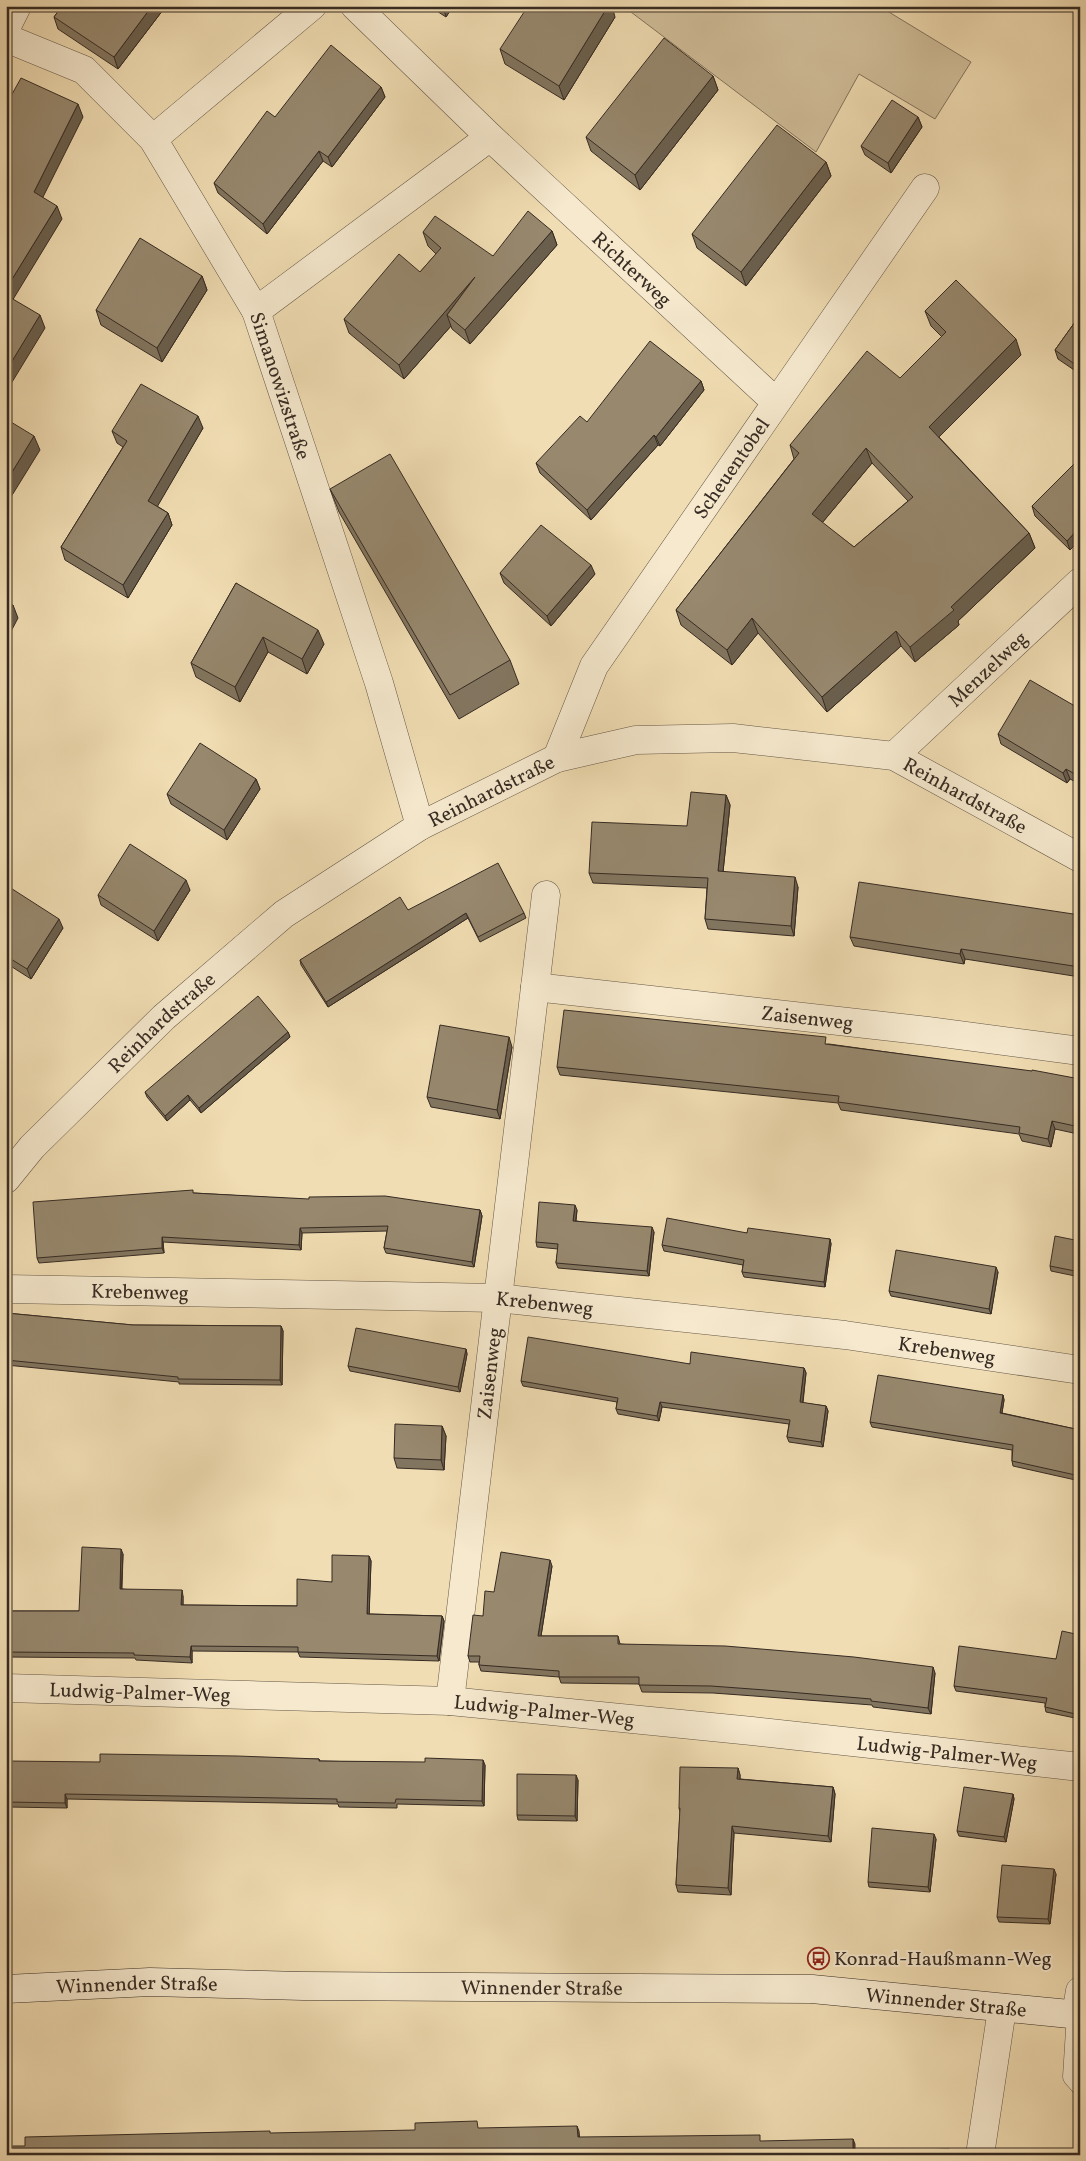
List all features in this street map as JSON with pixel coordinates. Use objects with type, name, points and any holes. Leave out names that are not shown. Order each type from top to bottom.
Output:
[{"type":"street","points":[[6,28],[17,6]]},
{"type":"street","points":[[153,139],[312,6]]},
{"type":"street","name":"Richterweg","points":[[356,6],[490,136],[776,402]]},
{"type":"street","name":"Simanowizstraße","points":[[6,38],[84,70],[153,139],[256,311],[379,683],[420,826]]},
{"type":"street","points":[[256,311],[490,136]]},
{"type":"street","name":"Scheuentobel","points":[[557,758],[594,666],[925,188]]},
{"type":"street","name":"Menzelweg","points":[[894,756],[1080,582]]},
{"type":"street","name":"Reinhardstraße","points":[[6,1179],[32,1147],[164,1017],[284,914],[420,826],[557,758],[636,740],[732,738],[894,756],[1080,858]]},
{"type":"street","name":"Zaisenweg","points":[[450,1701],[546,895]]},
{"type":"street","name":"Zaisenweg","points":[[535,987],[928,1031],[1080,1051]]},
{"type":"street","name":"Krebenweg","points":[[6,1289],[497,1298],[845,1335],[1080,1370]]},
{"type":"street","name":"Ludwig-Palmer-Weg","points":[[6,1688],[450,1701],[752,1731],[1080,1767]]},
{"type":"street","name":"Winnender Straße","points":[[6,1988],[150,1982],[312,1986],[812,1989],[1002,2008],[1079,2008]]},
{"type":"street","points":[[980,2155],[1002,2008]]},
{"type":"lane","points":[[1079,2008],[1072,2077],[1080,2086]]},
{"type":"shaded area","points":[[623,6],[879,6],[971,62],[935,119],[859,74],[816,152]]},
{"type":"building","points":[[62,6],[152,6],[114,57],[54,17]]},
{"type":"building","points":[[528,6],[608,6],[559,86],[500,49]]},
{"type":"building","points":[[664,38],[713,76],[635,175],[586,137]]},
{"type":"building","points":[[331,45],[381,87],[328,157],[319,151],[263,224],[214,183],[267,111],[275,117]]},
{"type":"building","points":[[21,78],[78,104],[34,192],[57,206],[6,289],[6,151],[8,149],[6,148],[6,105]]},
{"type":"building","points":[[892,100],[918,117],[888,163],[861,146]]},
{"type":"building","points":[[777,125],[826,162],[741,272],[692,234]]},
{"type":"building","points":[[528,211],[552,231],[465,330],[447,315],[475,277],[399,365],[344,319],[399,254],[420,272],[441,248],[423,232],[435,216],[493,256]]},
{"type":"building","points":[[140,238],[202,276],[157,348],[96,310]]},
{"type":"building","points":[[956,280],[1016,339],[929,427],[1029,533],[951,607],[954,610],[910,647],[896,631],[822,697],[752,618],[727,650],[676,610],[799,453],[790,445],[867,351],[900,378],[946,332],[925,311]],"holes":[[[866,448],[913,497],[854,547],[812,514]]]},
{"type":"building","points":[[6,295],[40,315],[6,371]]},
{"type":"building","points":[[1080,315],[1080,368],[1055,350]]},
{"type":"building","points":[[650,341],[701,381],[656,437],[654,435],[587,510],[536,463],[580,416],[587,422]]},
{"type":"building","points":[[141,384],[198,416],[148,501],[168,513],[123,585],[61,547],[127,441],[112,431]]},
{"type":"building","points":[[6,419],[34,436],[6,482]]},
{"type":"building","points":[[390,454],[510,660],[450,695],[330,489]]},
{"type":"building","points":[[1080,458],[1080,527],[1067,541],[1032,506]]},
{"type":"building","points":[[541,525],[591,565],[547,616],[500,573]]},
{"type":"building","points":[[236,583],[318,630],[302,659],[263,637],[235,687],[191,663]]},
{"type":"building","points":[[6,601],[13,605],[6,618]]},
{"type":"building","points":[[1030,680],[1080,709],[1080,777],[1066,769],[1063,773],[998,734]]},
{"type":"building","points":[[200,743],[256,779],[224,830],[167,794]]},
{"type":"building","points":[[691,792],[726,795],[718,871],[795,877],[791,926],[705,919],[708,878],[589,873],[592,822],[687,826]]},
{"type":"building","points":[[130,844],[186,880],[154,931],[98,895]]},
{"type":"building","points":[[498,863],[524,913],[478,937],[466,913],[326,1002],[300,960],[400,897],[408,910]]},
{"type":"building","points":[[859,882],[1080,915],[1080,967],[961,949],[960,954],[850,937]]},
{"type":"building","points":[[6,885],[59,919],[27,969],[6,956]]},
{"type":"building","points":[[258,996],[288,1032],[199,1108],[188,1095],[165,1116],[145,1092]]},
{"type":"building","points":[[564,1010],[826,1037],[825,1044],[1032,1070],[1080,1079],[1080,1097],[1075,1126],[1052,1121],[1048,1139],[1019,1133],[1020,1127],[838,1102],[839,1096],[557,1067]]},
{"type":"building","points":[[440,1025],[509,1037],[497,1110],[427,1097]]},
{"type":"building","points":[[193,1190],[193,1193],[309,1199],[309,1197],[385,1196],[480,1210],[472,1262],[384,1248],[388,1226],[300,1228],[299,1245],[162,1237],[162,1248],[37,1258],[33,1202]]},
{"type":"building","points":[[539,1202],[575,1205],[573,1221],[652,1227],[647,1271],[556,1263],[558,1244],[536,1242]]},
{"type":"building","points":[[667,1218],[747,1233],[748,1228],[830,1239],[824,1282],[742,1272],[744,1260],[662,1245]]},
{"type":"building","points":[[1055,1236],[1080,1241],[1080,1272],[1050,1266]]},
{"type":"building","points":[[896,1250],[996,1267],[989,1309],[889,1291]]},
{"type":"building","points":[[6,1313],[133,1325],[281,1326],[280,1380],[178,1379],[178,1377],[6,1360]]},
{"type":"building","points":[[356,1328],[466,1349],[458,1387],[348,1366]]},
{"type":"building","points":[[528,1337],[690,1364],[691,1352],[804,1368],[800,1402],[826,1406],[821,1442],[787,1437],[790,1420],[660,1402],[657,1416],[616,1409],[618,1398],[521,1381]]},
{"type":"building","points":[[878,1375],[1003,1395],[1000,1413],[1080,1430],[1080,1476],[1012,1461],[1013,1445],[870,1422]]},
{"type":"building","points":[[395,1424],[442,1426],[441,1460],[394,1458]]},
{"type":"building","points":[[82,1547],[121,1549],[120,1589],[182,1590],[181,1605],[297,1606],[297,1579],[332,1582],[332,1555],[369,1556],[367,1614],[442,1616],[437,1656],[298,1652],[298,1647],[191,1646],[190,1657],[134,1655],[134,1653],[6,1652],[6,1611],[79,1611]]},
{"type":"building","points":[[501,1552],[550,1560],[538,1636],[618,1636],[618,1644],[725,1646],[854,1657],[933,1667],[928,1708],[871,1701],[871,1699],[765,1690],[711,1686],[639,1685],[639,1677],[559,1677],[559,1671],[479,1665],[480,1656],[468,1656],[473,1615],[483,1616],[485,1591],[494,1592]]},
{"type":"building","points":[[1062,1631],[1080,1635],[1080,1715],[1045,1707],[1047,1698],[954,1686],[959,1646],[1056,1659]]},
{"type":"building","points":[[100,1754],[237,1756],[319,1759],[319,1761],[425,1762],[425,1758],[483,1760],[482,1801],[396,1799],[395,1803],[337,1802],[337,1799],[65,1794],[65,1803],[7,1802],[8,1761],[100,1762]]},
{"type":"building","points":[[680,1767],[738,1768],[737,1779],[833,1787],[828,1836],[732,1826],[728,1888],[676,1885]]},
{"type":"building","points":[[517,1774],[576,1775],[575,1816],[517,1815]]},
{"type":"building","points":[[964,1787],[1013,1794],[1004,1837],[957,1831]]},
{"type":"building","points":[[872,1828],[934,1834],[928,1887],[868,1882]]},
{"type":"building","points":[[1002,1865],[1054,1869],[1048,1919],[997,1917]]},
{"type":"building","points":[[477,2121],[478,2128],[577,2126],[578,2137],[760,2135],[760,2141],[853,2139],[853,2152],[949,2149],[950,2155],[6,2155],[6,2146],[25,2146],[25,2137],[270,2131],[270,2133],[415,2130],[415,2123]]},
{"type":"place","name":"Konrad-Haußmann-Weg","points":[[818,1958]]}]
